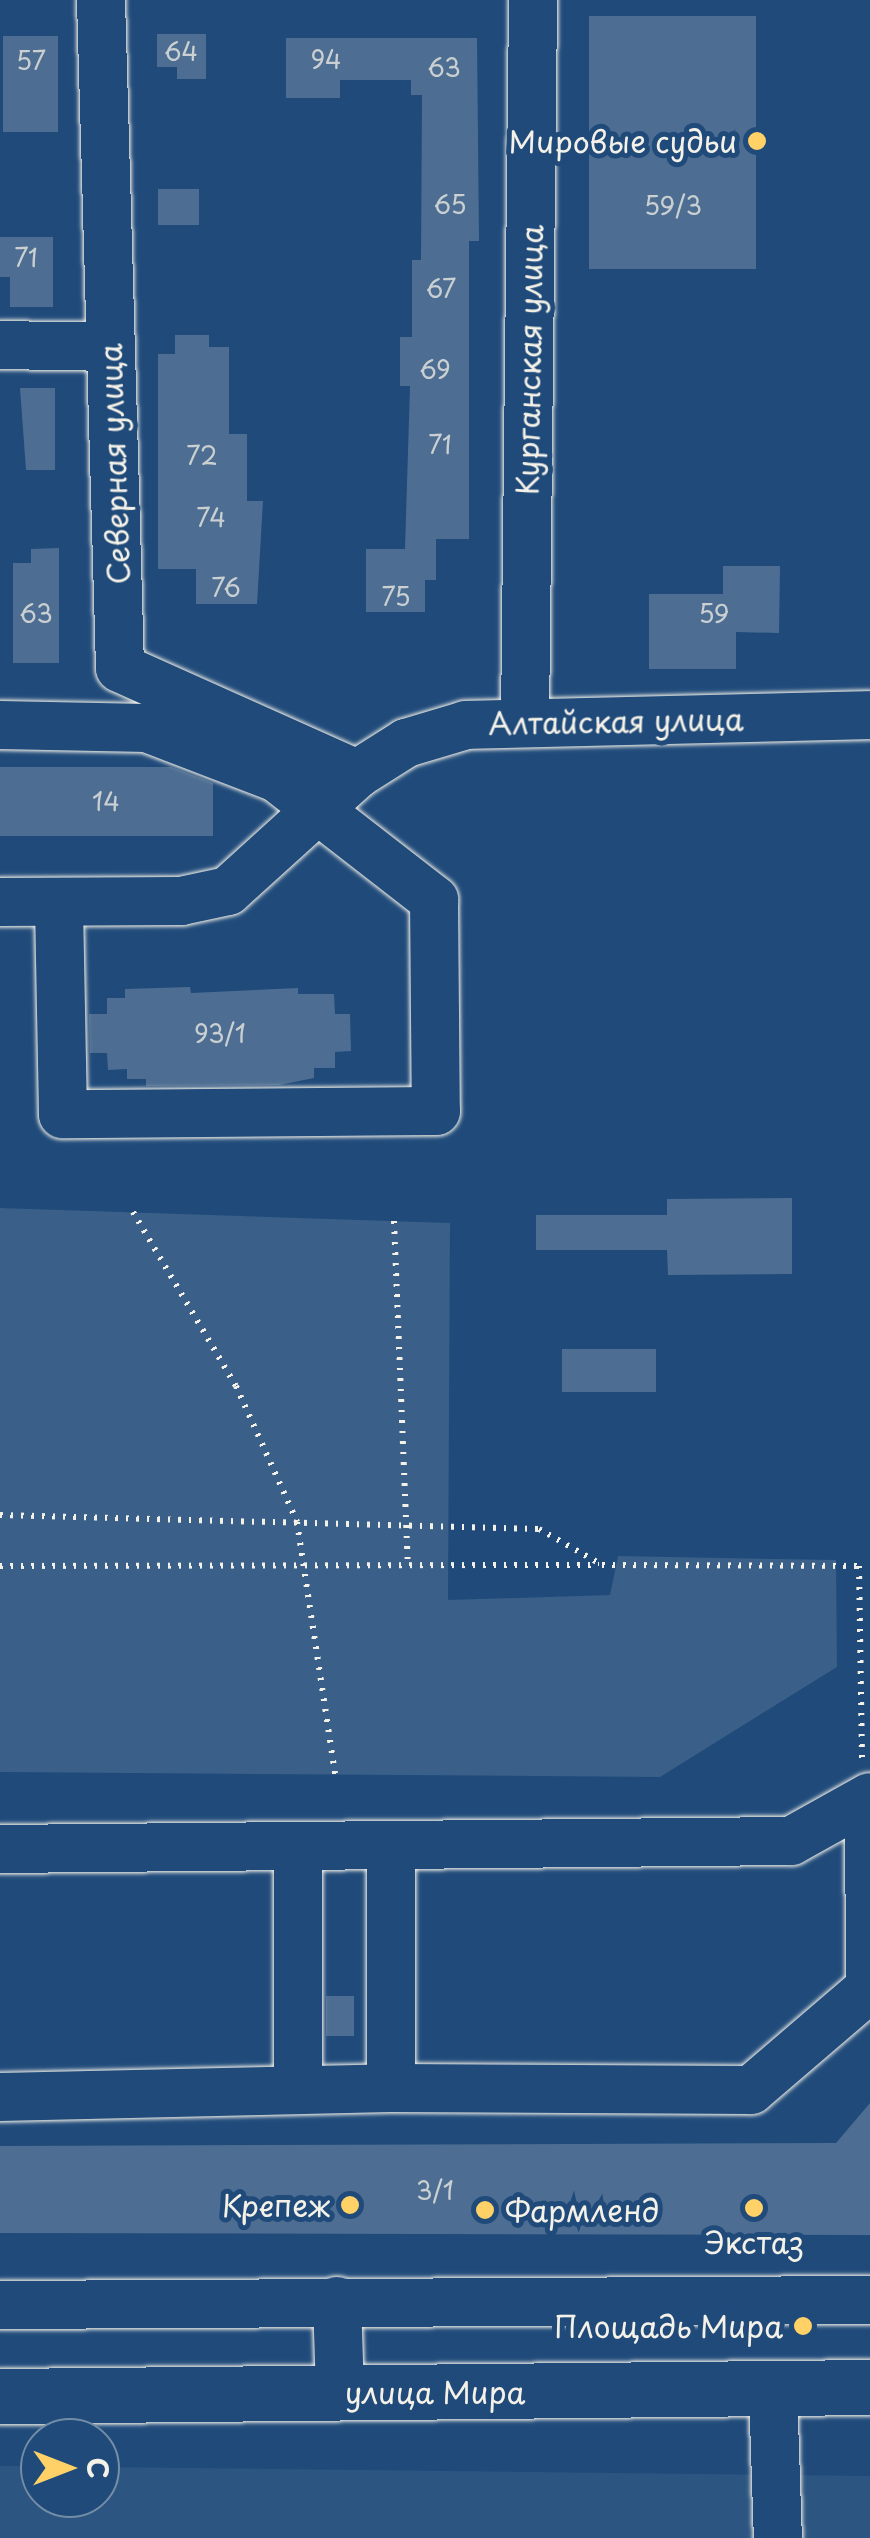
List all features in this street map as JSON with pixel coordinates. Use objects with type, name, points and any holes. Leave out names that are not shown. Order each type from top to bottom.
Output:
[{"type":"main road","name":"улица Мира","points":[[0,2396],[870,2387]]},
{"type":"street","name":"Северная улица","points":[[100,0],[120,668],[356,774]]},
{"type":"street","name":"Курганская улица","points":[[525,720],[533,0]]},
{"type":"street","points":[[0,346],[110,347]]},
{"type":"street","name":"Алтайская улица","points":[[0,902],[182,901],[228,891],[356,774],[406,743],[466,725],[525,720],[870,716]]},
{"type":"street","points":[[0,725],[147,728],[277,778],[320,805],[434,900],[436,1111],[63,1114],[59,902]]},
{"type":"street","points":[[0,1849],[791,1842],[869,1798],[870,1988],[751,2090],[391,2088],[0,2097]]},
{"type":"street","points":[[298,1848],[298,2090]]},
{"type":"street","points":[[391,1848],[391,2088]]},
{"type":"street","points":[[0,2305],[870,2300]]},
{"type":"street","points":[[338,2301],[340,2393]]},
{"type":"street","points":[[773,2390],[778,2538]]},
{"type":"path","points":[[133,1212],[236,1386],[297,1522],[335,1774]]},
{"type":"path","points":[[394,1221],[408,1566]]},
{"type":"path","points":[[0,1515],[539,1528],[602,1565]]},
{"type":"path","points":[[0,1566],[859,1566],[857,1740],[869,1798]]},
{"type":"shaded area","points":[[0,1208],[450,1223],[448,1600],[610,1595],[618,1556],[836,1560],[837,1667],[660,1777],[0,1772]]},
{"type":"shaded area","points":[[0,2466],[20,2466],[20,2518],[120,2518],[120,2467],[870,2476],[870,2538],[0,2538]]},
{"type":"building","points":[[589,16],[756,16],[756,269],[589,269]]},
{"type":"building","points":[[157,34],[206,34],[206,79],[177,79],[177,67],[157,67]]},
{"type":"building","points":[[3,36],[58,36],[58,132],[3,132]]},
{"type":"building","points":[[286,38],[477,38],[479,241],[469,241],[469,539],[436,539],[436,580],[425,580],[425,612],[366,612],[366,549],[405,549],[410,386],[400,386],[400,337],[412,337],[412,260],[421,260],[422,95],[411,95],[411,80],[340,80],[340,98],[286,98]]},
{"type":"building","points":[[158,189],[199,189],[199,225],[158,225]]},
{"type":"building","points":[[0,237],[53,237],[53,307],[10,307],[10,277],[0,277]]},
{"type":"building","points":[[175,335],[209,335],[209,347],[229,347],[229,434],[247,434],[247,501],[263,501],[257,604],[196,604],[196,569],[158,569],[158,354],[175,354]]},
{"type":"building","points":[[20,388],[55,388],[55,470],[26,470]]},
{"type":"building","points":[[59,548],[59,663],[13,663],[13,563],[31,563],[31,549]]},
{"type":"building","points":[[723,566],[780,566],[779,633],[736,632],[736,669],[649,669],[649,594],[723,594]]},
{"type":"building","points":[[0,767],[171,767],[213,783],[213,836],[0,836]]},
{"type":"building","points":[[190,987],[191,993],[298,988],[298,994],[334,994],[335,1014],[350,1014],[351,1051],[335,1052],[335,1068],[314,1068],[314,1078],[279,1085],[146,1086],[146,1079],[127,1079],[127,1069],[108,1070],[107,1053],[90,1053],[89,1014],[107,1014],[107,998],[125,998],[125,989]]},
{"type":"building","points":[[792,1198],[792,1274],[668,1275],[667,1250],[536,1250],[536,1215],[667,1215],[667,1199]]},
{"type":"building","points":[[562,1349],[656,1349],[656,1392],[562,1392]]},
{"type":"building","points":[[326,1996],[354,1996],[354,2036],[326,2036]]},
{"type":"building","points":[[870,2103],[870,2235],[0,2233],[0,2146],[836,2143]]},
{"type":"place","name":"Мировые судьи","points":[[757,141]]},
{"type":"place","name":"Крепеж","points":[[350,2205]]},
{"type":"place","name":"Экстаз","points":[[754,2208]]},
{"type":"place","name":"Фармленд","points":[[485,2210]]},
{"type":"place","name":"Площадь Мира","points":[[803,2326]]}]
